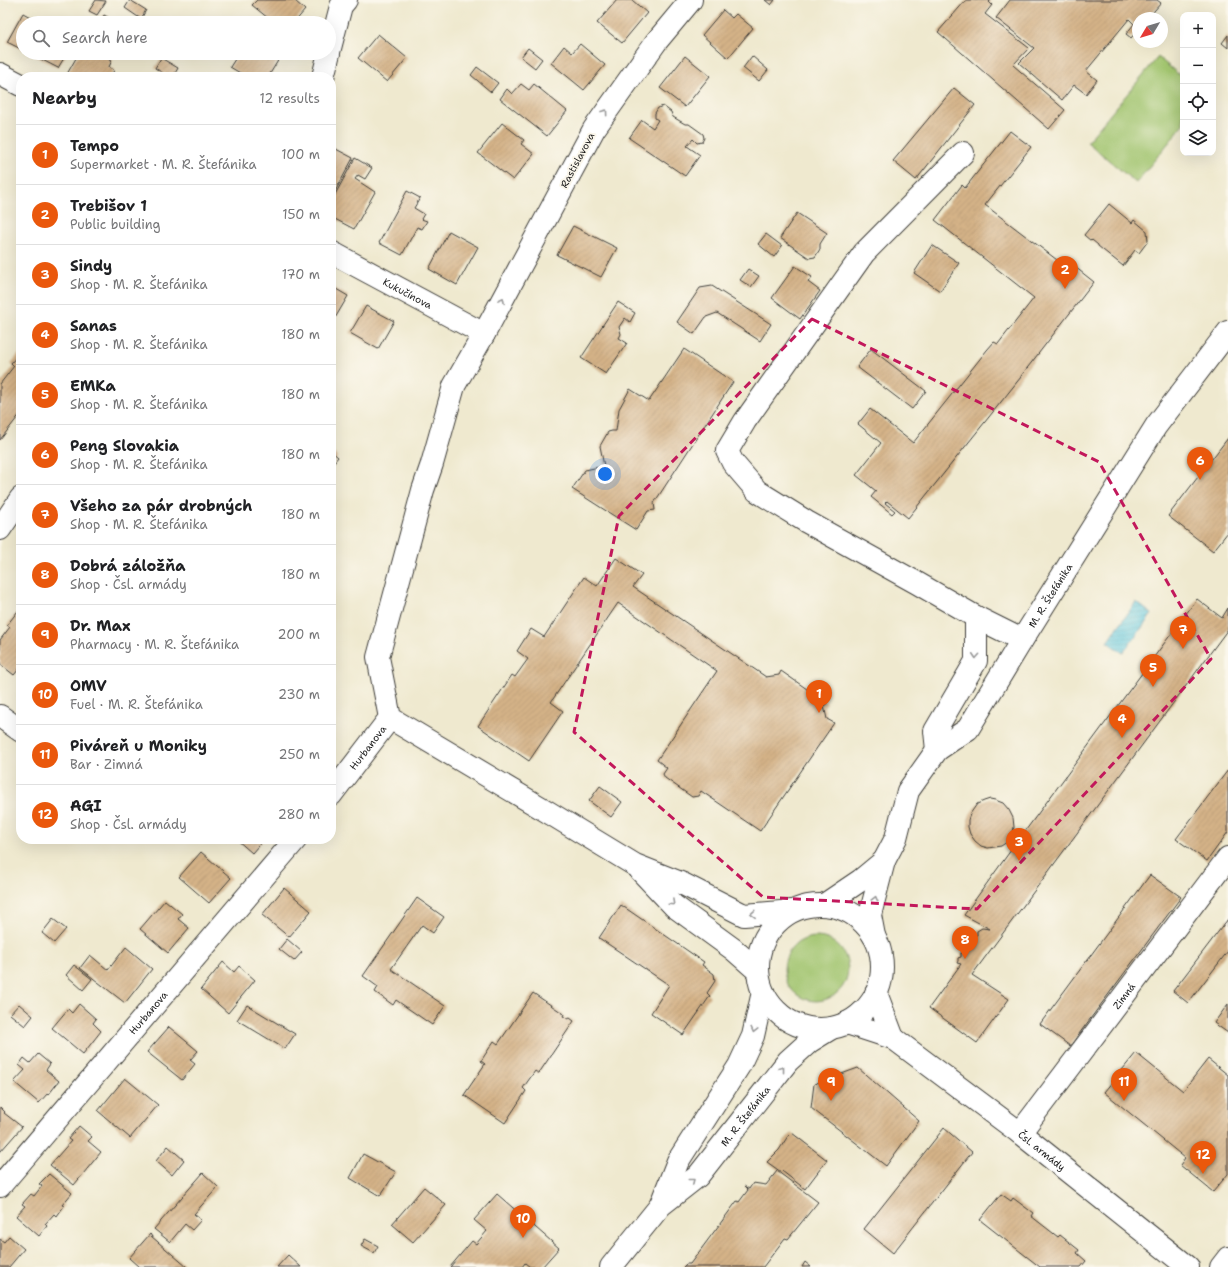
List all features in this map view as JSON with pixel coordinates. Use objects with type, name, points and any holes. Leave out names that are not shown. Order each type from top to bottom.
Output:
[{"type":"street","points":[[336,25],[341,6],[346,0]]},
{"type":"street","name":"Rastislavova","points":[[390,718],[378,657],[423,490],[454,386],[484,334],[594,129],[656,42],[691,0]]},
{"type":"street","points":[[324,72],[327,60]]},
{"type":"street","points":[[0,74],[16,82]]},
{"type":"street","points":[[963,153],[864,253],[744,421],[727,451],[733,463],[757,491],[807,522],[976,617],[1022,640]]},
{"type":"street","name":"Kukučínova","points":[[336,255],[484,334]]},
{"type":"street","name":"M. R. Štefánika","points":[[884,861],[896,838],[908,791],[937,750],[968,729],[1156,426],[1228,332]]},
{"type":"street","points":[[0,529],[16,505]]},
{"type":"street","points":[[937,750],[935,731],[976,661],[976,617]]},
{"type":"street","points":[[0,716],[16,727]]},
{"type":"street","points":[[390,718],[635,865],[683,884],[744,915],[792,911]]},
{"type":"street","name":"Hurbanova","points":[[336,789],[390,718]]},
{"type":"street","name":"Hurbanova","points":[[0,1186],[292,844]]},
{"type":"street","name":"Zimná","points":[[1020,1134],[1228,858]]},
{"type":"street","points":[[824,905],[861,880],[884,861]]},
{"type":"street","points":[[874,936],[863,921],[848,911],[836,906],[807,906],[784,915],[772,926],[764,940],[760,948],[757,966],[763,992],[772,1008],[786,1020],[798,1026],[816,1030],[839,1026],[856,1018],[869,1006],[881,981],[881,954],[874,936],[870,915],[884,861]]},
{"type":"street","points":[[635,865],[674,906],[733,948],[758,971]]},
{"type":"street","name":"M. R. Štefánika","points":[[661,1205],[678,1161],[739,1066],[753,1036],[763,992]]},
{"type":"street","points":[[876,993],[893,1038]]},
{"type":"street","points":[[839,1026],[893,1038]]},
{"type":"street","name":"M. R. Štefánika","points":[[611,1267],[661,1205],[698,1176],[788,1061],[809,1042],[839,1026]]},
{"type":"street","name":"Čsl. armády","points":[[893,1038],[1020,1134],[1188,1267]]},
{"type":"street","points":[[1221,1267],[1228,1258]]},
{"type":"highlighted area","points":[[812,319],[1099,462],[1211,659],[977,909],[763,897],[574,732],[619,516]]},
{"type":"green space","points":[[1158,57],[1180,75],[1180,129],[1136,183],[1087,142]]},
{"type":"green space","points":[[816,937],[828,939],[839,946],[846,957],[848,969],[846,981],[839,992],[828,999],[816,1001],[804,999],[793,992],[786,981],[784,969],[786,957],[793,946],[804,939]]},
{"type":"water","points":[[1136,602],[1152,614],[1123,653],[1107,642]]},
{"type":"building","points":[[96,0],[106,1],[97,15],[89,11]]},
{"type":"building","points":[[130,0],[146,10],[143,16],[137,16],[125,8]]},
{"type":"building","points":[[257,0],[294,0],[305,10],[300,16],[265,16],[252,5]]},
{"type":"building","points":[[617,0],[632,0],[647,13],[622,43],[597,23]]},
{"type":"building","points":[[765,0],[775,0],[771,5]]},
{"type":"building","points":[[966,0],[991,0],[989,2],[992,5],[985,14],[1029,48],[1013,65],[1065,110],[1049,129],[938,32]]},
{"type":"building","points":[[1010,0],[1157,0],[1161,3],[1153,12],[1132,12],[1132,22],[1129,19],[1086,71],[1097,80],[1086,94],[1074,85],[1062,100],[1019,63],[1034,48],[996,18]]},
{"type":"building","points":[[723,10],[732,18],[736,14],[753,28],[728,58],[702,35]]},
{"type":"building","points":[[23,13],[28,16],[21,16]]},
{"type":"building","points":[[16,26],[16,46],[7,42]]},
{"type":"building","points":[[1132,26],[1132,37],[1131,38],[1126,34]]},
{"type":"building","points":[[378,34],[407,58],[387,82],[358,58]]},
{"type":"building","points":[[1228,35],[1228,48],[1222,43]]},
{"type":"building","points":[[580,44],[605,65],[584,90],[551,63],[564,46],[572,53]]},
{"type":"building","points":[[528,48],[542,59],[535,68],[521,57]]},
{"type":"building","points":[[685,56],[710,76],[685,107],[660,88]]},
{"type":"building","points":[[752,56],[768,70],[759,81],[743,68]]},
{"type":"building","points":[[43,60],[63,60],[58,68]]},
{"type":"building","points":[[75,60],[112,60],[109,67],[114,70],[113,72],[68,72]]},
{"type":"building","points":[[160,60],[164,60],[178,68],[176,72],[161,72],[155,68]]},
{"type":"building","points":[[234,60],[278,60],[271,72],[238,72],[230,67]]},
{"type":"building","points":[[477,67],[498,83],[491,92],[471,75]]},
{"type":"building","points":[[521,84],[529,90],[534,84],[567,111],[547,136],[500,99],[507,89],[512,94]]},
{"type":"building","points":[[954,88],[975,105],[916,180],[893,161]]},
{"type":"building","points":[[663,106],[671,112],[673,117],[685,124],[689,124],[703,134],[704,138],[702,142],[697,143],[693,139],[687,146],[700,155],[685,176],[629,138],[642,120],[653,128],[658,120],[655,118],[655,113],[658,108]]},
{"type":"building","points":[[502,123],[524,140],[521,144],[534,154],[513,180],[478,153]]},
{"type":"building","points":[[1010,131],[1031,147],[985,205],[1061,263],[1065,259],[1094,282],[1021,377],[908,518],[887,501],[885,503],[895,511],[892,514],[871,497],[876,491],[856,475],[881,443],[858,424],[870,409],[913,443],[987,350],[994,342],[998,344],[1034,298],[935,220],[962,185],[965,188]]},
{"type":"building","points":[[336,149],[353,158],[336,190]]},
{"type":"building","points":[[355,158],[372,168],[365,179],[358,175],[355,179],[375,192],[354,229],[336,220],[336,193]]},
{"type":"building","points":[[407,191],[420,198],[414,208],[424,214],[421,219],[427,221],[422,229],[417,227],[402,255],[379,243]]},
{"type":"building","points":[[1109,204],[1132,223],[1134,220],[1147,231],[1148,241],[1139,253],[1135,250],[1123,266],[1084,235]]},
{"type":"building","points":[[797,213],[827,233],[820,244],[820,249],[815,257],[809,258],[780,238]]},
{"type":"building","points":[[573,226],[617,248],[601,277],[557,255]]},
{"type":"building","points":[[449,231],[478,247],[457,285],[429,269]]},
{"type":"building","points":[[766,234],[782,246],[774,257],[758,244]]},
{"type":"building","points":[[932,245],[959,263],[940,291],[914,273]]},
{"type":"building","points":[[795,266],[812,277],[808,282],[820,291],[800,319],[772,298]]},
{"type":"building","points":[[748,269],[759,276],[751,287],[740,280]]},
{"type":"building","points":[[712,286],[771,324],[760,341],[717,313],[706,317],[694,334],[677,322],[700,288]]},
{"type":"building","points":[[336,289],[348,296],[336,316]]},
{"type":"building","points":[[618,302],[635,313],[630,322],[625,318],[619,327],[621,334],[619,338],[627,343],[606,374],[581,358]]},
{"type":"building","points":[[366,306],[394,321],[378,349],[350,333]]},
{"type":"building","points":[[684,349],[733,382],[654,503],[655,510],[648,511],[636,530],[572,489],[585,470],[604,466],[600,446],[608,432],[616,431],[619,409],[630,389],[649,401]]},
{"type":"building","points":[[871,349],[926,391],[912,409],[857,367]]},
{"type":"building","points":[[16,357],[16,419],[0,440],[0,384],[14,366],[11,363]]},
{"type":"building","points":[[1228,438],[1228,532],[1213,551],[1168,516]]},
{"type":"building","points":[[616,558],[642,575],[633,587],[766,677],[779,675],[781,671],[827,703],[824,706],[827,719],[834,723],[760,831],[701,791],[698,796],[692,797],[665,778],[663,774],[667,768],[657,760],[717,671],[618,603],[551,702],[563,711],[529,761],[478,726],[512,675],[515,677],[528,659],[517,651],[531,629],[544,637],[584,577],[597,586]]},
{"type":"building","points":[[1197,599],[1222,618],[1228,608],[1228,629],[972,975],[1009,999],[977,1043],[929,1008],[961,964],[957,963],[958,958],[961,957],[961,953],[966,950],[965,943],[972,942],[974,939],[973,936],[977,935],[977,931],[982,928],[990,929],[964,915],[1014,846],[1007,842],[1001,846],[988,848],[981,846],[970,834],[968,820],[970,814],[977,804],[990,799],[1003,803],[1013,818],[1013,833],[1020,838]]},
{"type":"building","points":[[16,613],[16,673],[14,675],[0,664],[0,640],[10,627],[7,625]]},
{"type":"building","points":[[1228,770],[1228,832],[1207,861],[1176,839]]},
{"type":"building","points":[[600,786],[622,802],[611,817],[589,801]]},
{"type":"building","points":[[242,844],[260,844],[252,853]]},
{"type":"building","points":[[201,852],[231,878],[209,903],[179,877]]},
{"type":"building","points":[[1150,875],[1181,897],[1070,1046],[1040,1024]]},
{"type":"building","points":[[284,888],[311,911],[289,937],[262,915]]},
{"type":"building","points":[[417,898],[444,917],[433,933],[422,925],[391,969],[445,1006],[432,1025],[396,1000],[393,1005],[375,992],[378,987],[363,976]]},
{"type":"building","points":[[165,900],[182,914],[178,919],[189,928],[168,953],[140,929]]},
{"type":"building","points":[[621,905],[704,962],[702,965],[714,974],[715,981],[707,993],[710,996],[683,1035],[651,1013],[669,985],[599,938]]},
{"type":"building","points":[[53,919],[66,929],[54,943],[42,933]]},
{"type":"building","points":[[1228,919],[1228,951],[1188,1003],[1173,991]]},
{"type":"building","points":[[287,939],[302,952],[294,961],[279,949]]},
{"type":"building","points":[[126,947],[152,969],[125,1003],[80,968],[90,955],[108,970]]},
{"type":"building","points":[[223,962],[234,972],[239,966],[255,980],[228,1013],[201,989]]},
{"type":"building","points":[[74,965],[92,979],[83,990],[66,975]]},
{"type":"building","points":[[533,993],[564,1014],[563,1016],[574,1021],[539,1073],[535,1071],[523,1088],[526,1091],[505,1123],[464,1095],[485,1064],[481,1061],[494,1041],[498,1044]]},
{"type":"building","points":[[19,1004],[33,1016],[25,1026],[10,1014]]},
{"type":"building","points":[[79,1004],[96,1019],[93,1023],[101,1031],[83,1054],[52,1028],[68,1009],[72,1013]]},
{"type":"building","points":[[1228,1004],[1228,1033],[1214,1023]]},
{"type":"building","points":[[247,1005],[295,1034],[285,1049],[237,1020]]},
{"type":"building","points":[[169,1027],[198,1051],[190,1060],[195,1064],[182,1080],[147,1052]]},
{"type":"building","points":[[1136,1053],[1183,1091],[1208,1059],[1228,1075],[1228,1174],[1213,1192],[1180,1165],[1185,1158],[1104,1092]]},
{"type":"building","points":[[38,1054],[50,1064],[46,1070],[59,1081],[49,1094],[48,1093],[39,1103],[14,1082],[25,1070],[19,1065],[24,1058],[30,1063]]},
{"type":"building","points":[[858,1068],[919,1121],[886,1166],[811,1108],[814,1084]]},
{"type":"building","points":[[125,1078],[158,1105],[130,1138],[98,1111]]},
{"type":"building","points":[[0,1107],[5,1112],[4,1113],[22,1127],[0,1152]]},
{"type":"building","points":[[79,1126],[92,1137],[88,1141],[101,1152],[74,1185],[50,1165],[71,1141],[68,1139]]},
{"type":"building","points":[[944,1128],[972,1152],[893,1253],[864,1229]]},
{"type":"building","points":[[792,1133],[827,1160],[805,1189],[782,1171],[781,1172],[767,1162],[779,1150],[788,1136]]},
{"type":"building","points":[[168,1146],[184,1160],[172,1175],[156,1161]]},
{"type":"building","points":[[363,1154],[396,1172],[380,1196],[350,1178]]},
{"type":"building","points":[[777,1171],[818,1202],[788,1239],[785,1238],[763,1267],[683,1267],[686,1264],[690,1264],[737,1201],[739,1202],[748,1190],[744,1186],[749,1189],[753,1183],[766,1185]]},
{"type":"building","points":[[203,1173],[218,1187],[194,1214],[201,1220],[192,1230],[185,1224],[170,1242],[154,1229]]},
{"type":"building","points":[[49,1174],[72,1193],[62,1205],[64,1206],[57,1216],[54,1214],[45,1224],[47,1226],[39,1236],[16,1216],[25,1206],[22,1204],[31,1194],[34,1196],[42,1186],[39,1184]]},
{"type":"building","points":[[424,1187],[446,1205],[413,1242],[392,1224]]},
{"type":"building","points":[[497,1194],[559,1248],[542,1267],[530,1267],[525,1263],[522,1267],[450,1267],[472,1241],[476,1244],[487,1231],[474,1220]]},
{"type":"building","points":[[1001,1194],[1011,1201],[1013,1198],[1033,1213],[1031,1216],[1058,1237],[1060,1235],[1079,1250],[1077,1253],[1086,1261],[1081,1267],[1040,1267],[980,1220]]},
{"type":"building","points":[[150,1234],[187,1267],[139,1267],[129,1258]]},
{"type":"building","points":[[9,1236],[24,1249],[9,1267],[0,1267],[0,1239],[4,1242]]},
{"type":"building","points":[[365,1239],[378,1246],[374,1253],[361,1246]]},
{"type":"building","points":[[288,1255],[301,1267],[277,1267]]},
{"type":"building","points":[[805,1262],[811,1267],[802,1267]]},
{"type":"place","name":"Trebišov 1","points":[[1065,289]]},
{"type":"place","name":"Peng Slovakia","points":[[1200,480]]},
{"type":"place","name":"Všeho za pár drobných","points":[[1183,649]]},
{"type":"place","name":"EMKa","points":[[1153,687]]},
{"type":"place","name":"Tempo","points":[[819,713]]},
{"type":"place","name":"Sanas","points":[[1122,738]]},
{"type":"place","name":"Sindy","points":[[1019,861]]},
{"type":"place","name":"Dobrá záložňa","points":[[965,959]]},
{"type":"place","name":"Dr. Max","points":[[831,1101]]},
{"type":"place","name":"Piváreň u Moniky","points":[[1124,1101]]},
{"type":"place","name":"AGI","points":[[1203,1174]]},
{"type":"place","name":"OMV","points":[[523,1238]]}]
